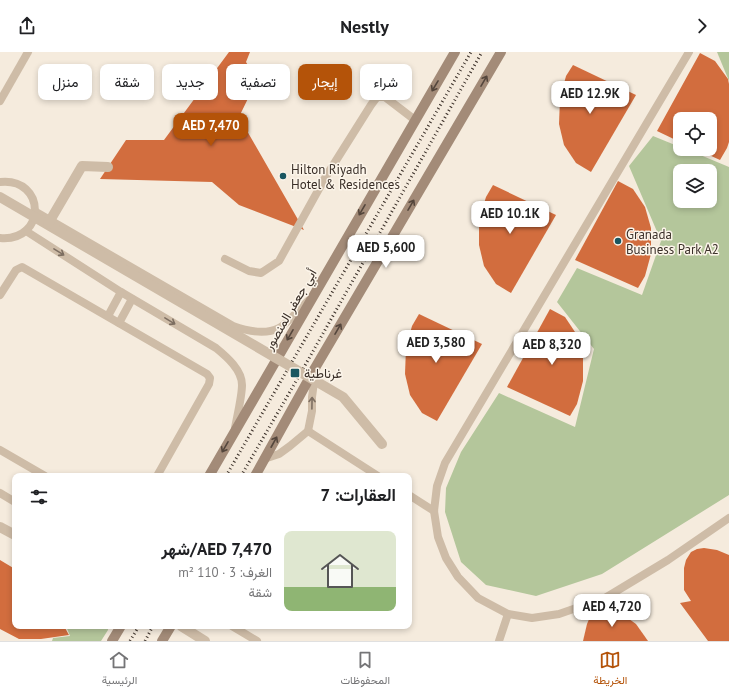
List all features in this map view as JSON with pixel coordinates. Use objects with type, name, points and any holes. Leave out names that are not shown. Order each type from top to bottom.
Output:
[{"type":"street","name":"أبي جعفر المنصور","points":[[211,473],[455,52]]},
{"type":"street","points":[[257,473],[315,368],[501,52]]},
{"type":"street","points":[[48,224],[82,166],[108,167]]},
{"type":"street","points":[[0,197],[343,397],[382,444]]},
{"type":"street","points":[[0,527],[12,533]]},
{"type":"street","points":[[112,641],[119,629]]},
{"type":"street","points":[[162,641],[169,629]]},
{"type":"street","points":[[186,629],[206,641]]},
{"type":"lane","points":[[0,101],[28,52]]},
{"type":"lane","points":[[689,52],[445,463],[437,486],[434,512],[438,537],[446,558],[458,577],[478,598],[508,614],[532,618],[559,614],[605,598],[668,560],[729,518]]},
{"type":"lane","points":[[225,259],[249,271],[261,273],[279,261],[325,178],[377,97],[385,97],[415,120]]},
{"type":"lane","points":[[0,182],[10,182],[23,187],[32,197],[36,212],[34,219],[26,232],[18,237],[10,239],[0,238]]},
{"type":"lane","points":[[36,212],[234,326],[247,331],[260,332],[280,328],[313,295]]},
{"type":"lane","points":[[26,232],[132,299],[216,348],[228,358],[237,370],[242,384],[234,432]]},
{"type":"lane","points":[[0,295],[16,270],[22,267],[207,374],[210,378],[209,384],[159,473]]},
{"type":"lane","points":[[108,316],[121,292]]},
{"type":"lane","points":[[119,323],[132,299]]},
{"type":"lane","points":[[264,459],[278,454],[308,431],[312,411],[315,368]]},
{"type":"lane","points":[[308,431],[373,473]]},
{"type":"lane","points":[[0,450],[39,473]]},
{"type":"lane","points":[[0,493],[12,500]]},
{"type":"lane","points":[[412,497],[434,512]]},
{"type":"lane","points":[[499,641],[508,614]]},
{"type":"lane","points":[[237,629],[257,641]]},
{"type":"green space","points":[[717,52],[729,52],[729,81]]},
{"type":"green space","points":[[653,136],[673,144],[673,156],[703,156],[729,167],[729,495],[602,574],[536,596],[486,585],[461,562],[445,512],[446,488],[461,452],[499,393],[575,427],[594,349],[557,302],[577,268],[642,295],[661,241],[629,166]]},
{"type":"green space","points":[[67,629],[108,629],[101,641],[52,641],[53,638],[70,636]]},
{"type":"building","points":[[229,52],[250,52],[246,62],[247,64],[226,64],[226,100],[247,100],[239,117],[304,230],[239,205],[212,182],[100,179],[126,140],[164,140],[194,100],[218,100],[218,67]]},
{"type":"building","points":[[700,53],[715,61],[728,79],[729,84],[729,142],[720,160],[711,156],[717,156],[717,112],[673,112],[673,139],[657,131]]},
{"type":"building","points":[[573,65],[636,95],[591,172],[576,163],[564,145],[559,124],[560,99],[566,76]]},
{"type":"building","name":"Granada Business Park A2","points":[[618,181],[633,189],[645,207],[651,228],[651,254],[645,276],[638,288],[575,260]]},
{"type":"building","points":[[493,185],[556,215],[511,293],[496,284],[484,266],[479,245],[479,220],[486,197]]},
{"type":"building","points":[[550,309],[565,317],[577,335],[583,356],[583,381],[577,404],[570,416],[507,387]]},
{"type":"building","points":[[419,314],[482,344],[437,421],[422,413],[410,395],[405,374],[406,348],[412,326]]},
{"type":"building","points":[[704,548],[717,550],[729,555],[729,641],[708,641],[680,603],[691,601],[684,590],[684,568],[686,560],[691,552]]},
{"type":"building","points":[[0,560],[12,567],[12,629],[66,629],[69,635],[41,639],[19,639],[0,629]]},
{"type":"building","points":[[603,608],[622,614],[636,624],[648,641],[583,641],[590,617]]},
{"type":"railway","points":[[228,473],[471,52]]},
{"type":"railway","points":[[243,473],[482,52]]},
{"type":"railway","points":[[130,641],[137,629]]},
{"type":"railway","points":[[145,641],[151,629]]},
{"type":"place","name":"Hilton Riyadh Hotel & Residences","points":[[283,176]]},
{"type":"place","name":"Granada Business Park A2","points":[[618,241]]},
{"type":"place","name":"غرناطية","points":[[295,373]]}]
